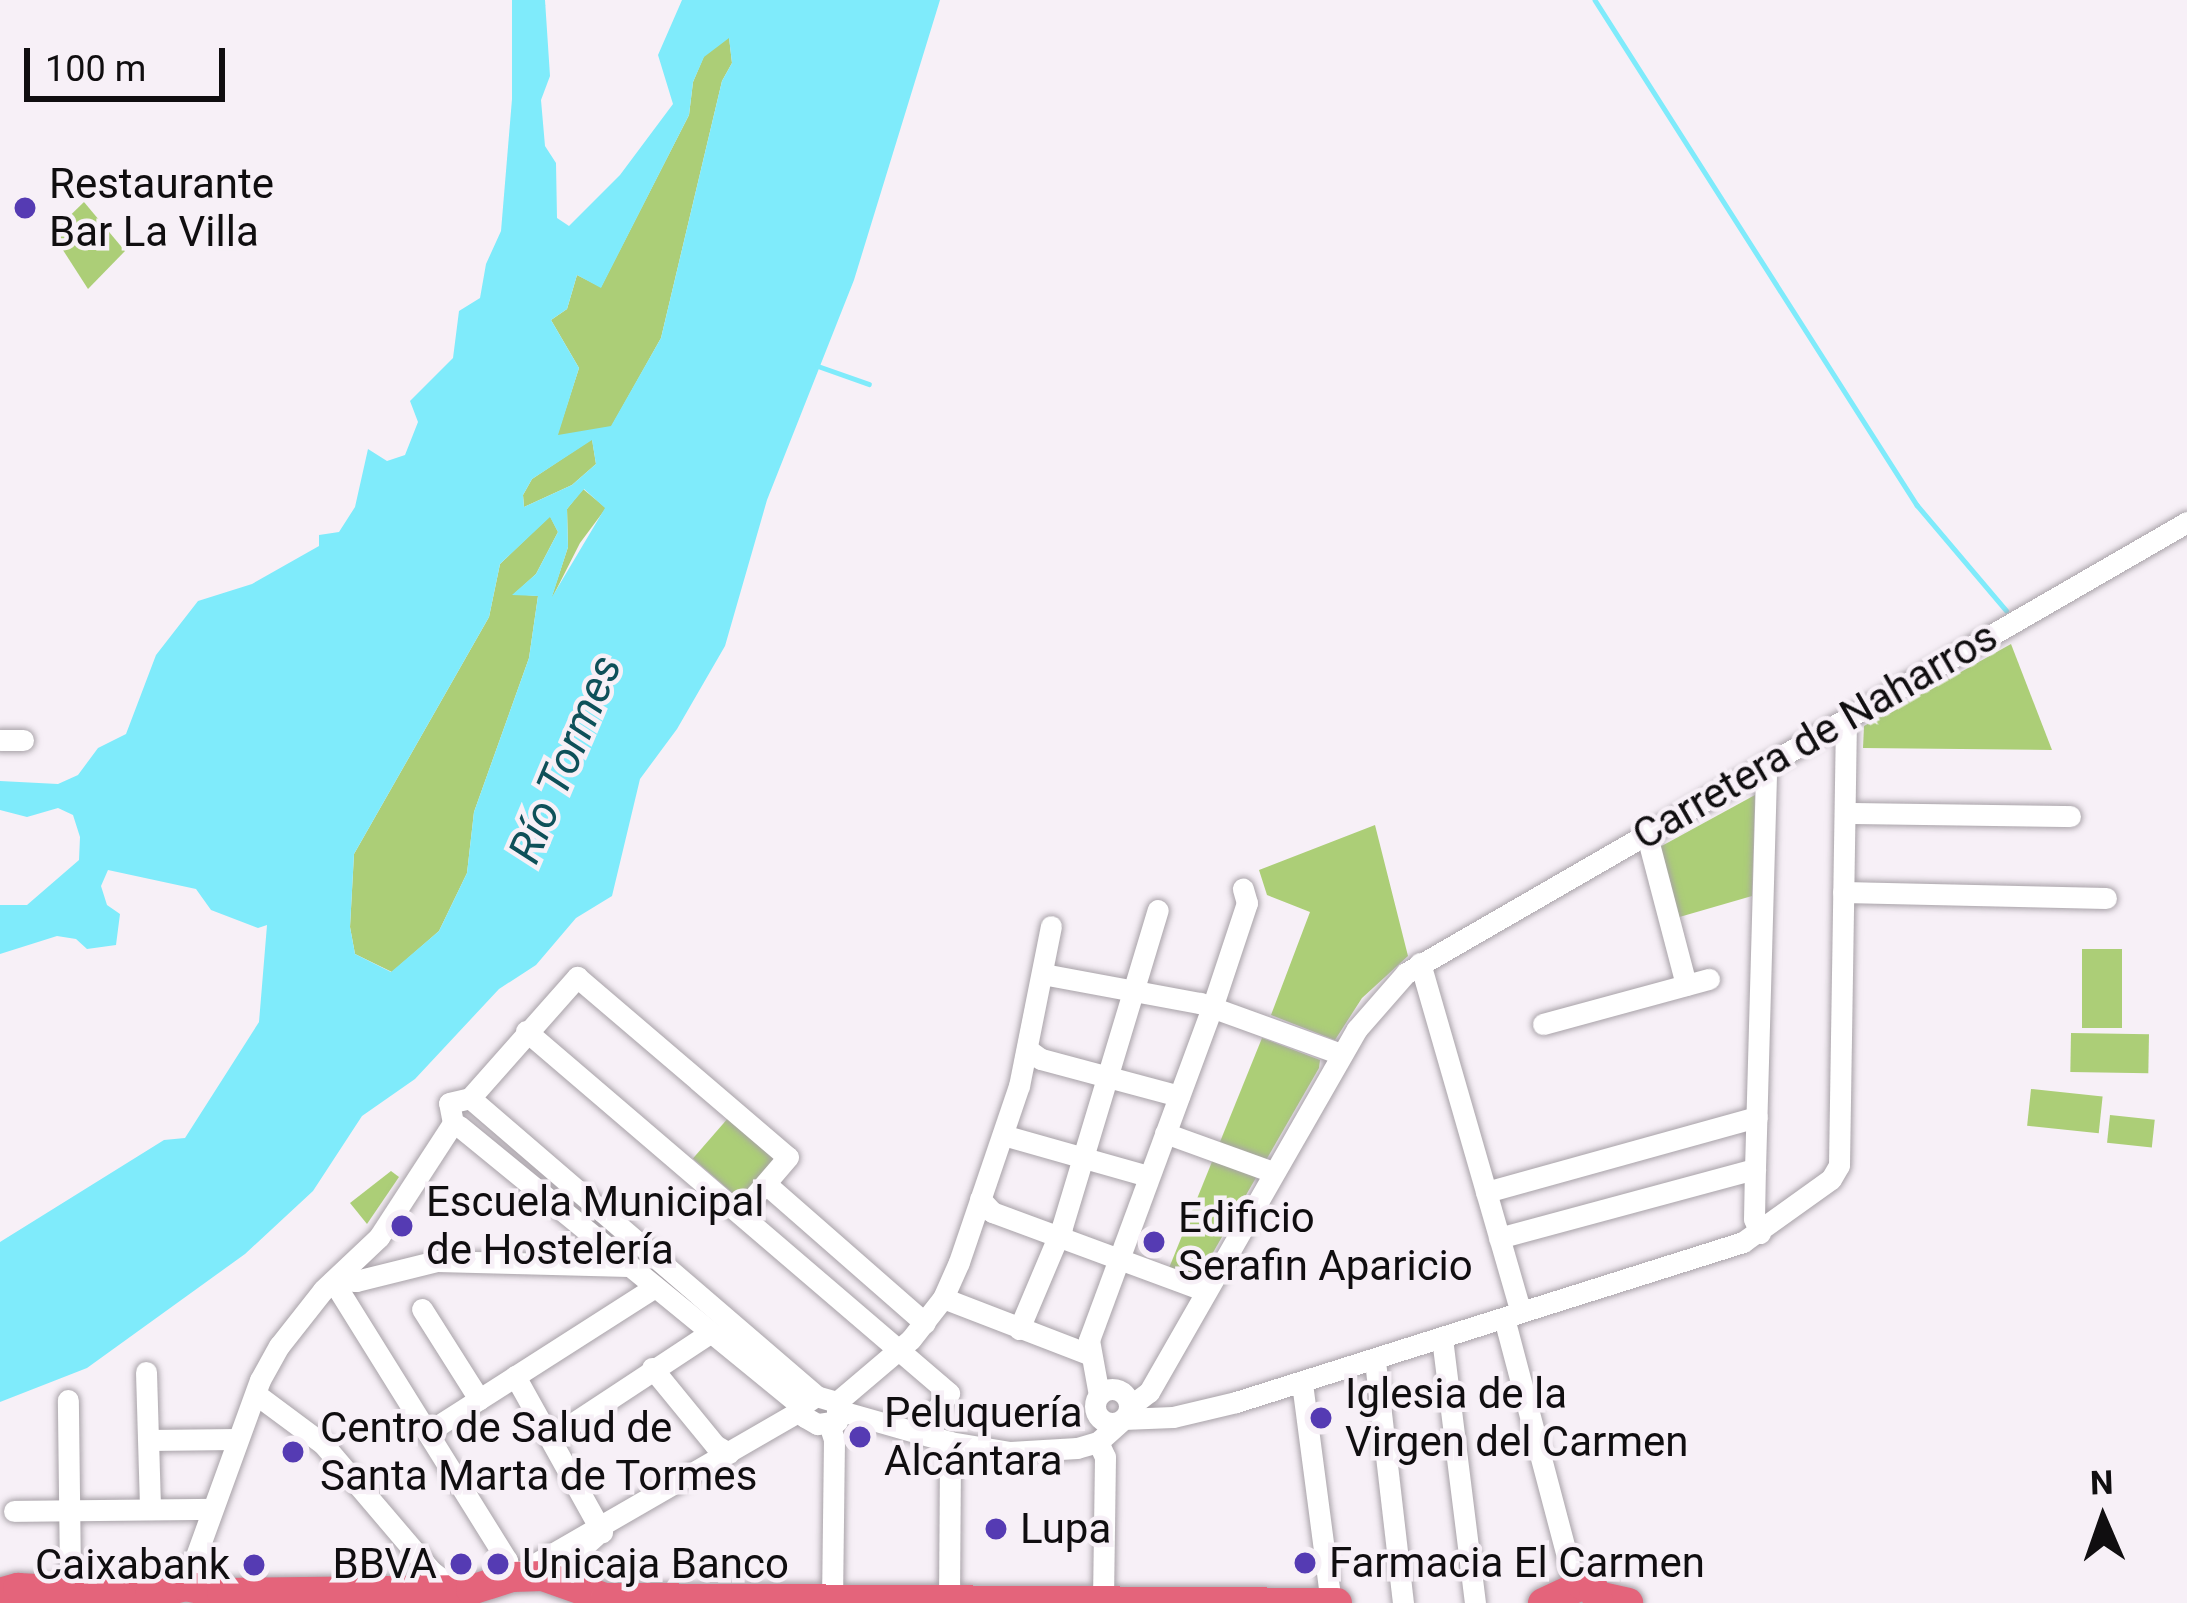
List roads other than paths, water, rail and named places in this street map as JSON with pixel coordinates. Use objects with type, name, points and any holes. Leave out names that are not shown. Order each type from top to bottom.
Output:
[{"type":"highway","points":[[10,1592],[150,1595],[457,1590],[543,1576],[578,1595],[682,1600],[1334,1603]]},
{"type":"street","name":"Carretera de Naharros","points":[[1115,1409],[1155,1380],[1341,1054],[1371,1008],[1420,963],[2187,522]]},
{"type":"street","points":[[1115,1409],[1173,1417],[1375,1361],[1760,1233],[1831,1179],[1839,1165],[1846,719]]},
{"type":"street","points":[[1760,1233],[1754,1219],[1766,764]]},
{"type":"street","points":[[1846,813],[2071,816]]},
{"type":"street","points":[[1646,832],[1686,985]]},
{"type":"street","points":[[1115,1409],[1088,1354],[1247,903],[1243,889]]},
{"type":"street","points":[[1844,892],[2106,898]]},
{"type":"street","points":[[1019,1329],[1083,1158],[1158,910]]},
{"type":"street","points":[[578,1595],[578,1551],[601,1528],[819,1410],[899,1353],[943,1298],[1003,1135],[1027,1049],[1051,926]]},
{"type":"street","points":[[1420,963],[1499,1238],[1512,1315],[1582,1598]]},
{"type":"street","points":[[1043,974],[1211,1008],[1341,1054]]},
{"type":"street","points":[[472,1101],[526,1031],[577,977],[788,1157],[740,1214]]},
{"type":"street","points":[[1543,1024],[1709,979]]},
{"type":"street","points":[[526,1031],[949,1394],[920,1432]]},
{"type":"street","points":[[1027,1049],[1041,1059],[1178,1096]]},
{"type":"street","points":[[832,1600],[834,1439],[819,1410],[472,1101],[459,1096],[449,1103],[456,1124],[710,1333],[819,1410],[1010,1452],[1087,1445],[1105,1457],[1103,1601]]},
{"type":"street","points":[[1486,1192],[1757,1117]]},
{"type":"street","points":[[182,1594],[210,1510],[279,1346],[334,1280],[379,1237],[456,1124]]},
{"type":"street","points":[[1165,1133],[1273,1172]]},
{"type":"street","points":[[1003,1135],[1148,1176]]},
{"type":"street","points":[[1499,1238],[1755,1168]]},
{"type":"street","points":[[766,1184],[925,1323]]},
{"type":"street","points":[[980,1199],[992,1211],[1205,1291]]},
{"type":"street","points":[[334,1280],[356,1281],[437,1262],[628,1265]]},
{"type":"street","points":[[334,1280],[507,1560],[507,1584]]},
{"type":"street","points":[[428,1432],[655,1287]]},
{"type":"street","points":[[943,1298],[1088,1354]]},
{"type":"street","points":[[422,1309],[479,1399]]},
{"type":"street","points":[[552,1437],[710,1333]]},
{"type":"street","points":[[1442,1338],[1475,1603]]},
{"type":"street","points":[[1375,1361],[1403,1603]]},
{"type":"street","points":[[652,1368],[715,1445],[729,1453]]},
{"type":"street","points":[[146,1372],[150,1509]]},
{"type":"street","points":[[515,1376],[601,1528]]},
{"type":"street","points":[[1302,1383],[1334,1603]]},
{"type":"street","points":[[256,1395],[323,1444],[431,1571],[457,1590]]},
{"type":"street","points":[[62,1595],[70,1575],[68,1400]]},
{"type":"street","points":[[1087,1445],[1115,1409]]},
{"type":"street","points":[[507,1584],[729,1453],[819,1410]]},
{"type":"street","points":[[149,1440],[238,1439]]},
{"type":"street","points":[[950,1442],[950,1600]]},
{"type":"street","points":[[14,1511],[210,1510]]},
{"type":"street","points":[[578,1551],[578,1570],[592,1585],[682,1600]]},
{"type":"water","name":"Río Tormes","points":[[512,0],[545,0],[550,76],[541,100],[545,146],[556,163],[557,218],[569,226],[620,175],[673,104],[658,55],[682,0],[940,0],[854,280],[767,500],[725,646],[677,729],[640,779],[612,896],[576,918],[536,965],[499,989],[415,1079],[362,1116],[313,1191],[245,1254],[87,1368],[0,1402],[0,1242],[164,1140],[185,1138],[259,1022],[267,925],[258,928],[211,910],[196,889],[108,870],[101,886],[107,905],[120,914],[116,945],[87,949],[76,939],[57,936],[0,954],[0,905],[27,905],[79,860],[80,837],[73,815],[58,808],[27,817],[0,810],[0,781],[58,784],[78,775],[98,748],[126,734],[156,655],[198,601],[252,584],[319,546],[319,535],[339,532],[355,507],[368,449],[387,461],[405,455],[418,422],[410,401],[453,358],[459,311],[480,298],[486,264],[501,231],[512,99]],"holes":[[[729,38],[732,63],[722,81],[661,338],[611,426],[558,435],[579,368],[551,320],[567,309],[577,275],[601,288],[689,115],[693,82],[704,57]],[[592,440],[596,464],[572,485],[524,507],[523,495],[532,479]],[[584,489],[605,508],[552,597],[568,547],[567,509]],[[550,517],[558,532],[536,574],[512,595],[538,596],[529,658],[474,812],[467,873],[439,931],[391,972],[355,954],[350,927],[354,854],[489,617],[500,564]]]},
{"type":"waterway","points":[[1595,0],[1917,505],[2006,610]]},
{"type":"waterway","points":[[818,366],[869,384]]},
{"type":"place","name":"Restaurante Bar La Villa","points":[[25,208]]},
{"type":"place","name":"Escuela Municipal de Hostelería","points":[[402,1226]]},
{"type":"place","name":"Edificio Serafin Aparicio","points":[[1154,1242]]},
{"type":"place","name":"Iglesia de la Virgen del Carmen","points":[[1321,1418]]},
{"type":"place","name":"Peluquería Alcántara","points":[[860,1437]]},
{"type":"place","name":"Centro de Salud de Santa Marta de Tormes","points":[[293,1452]]},
{"type":"place","name":"Lupa","points":[[996,1529]]},
{"type":"place","name":"Farmacia El Carmen","points":[[1305,1563]]},
{"type":"place","name":"BBVA","points":[[461,1564]]},
{"type":"place","name":"Unicaja Banco","points":[[498,1564]]},
{"type":"place","name":"Caixabank","points":[[254,1565]]}]
